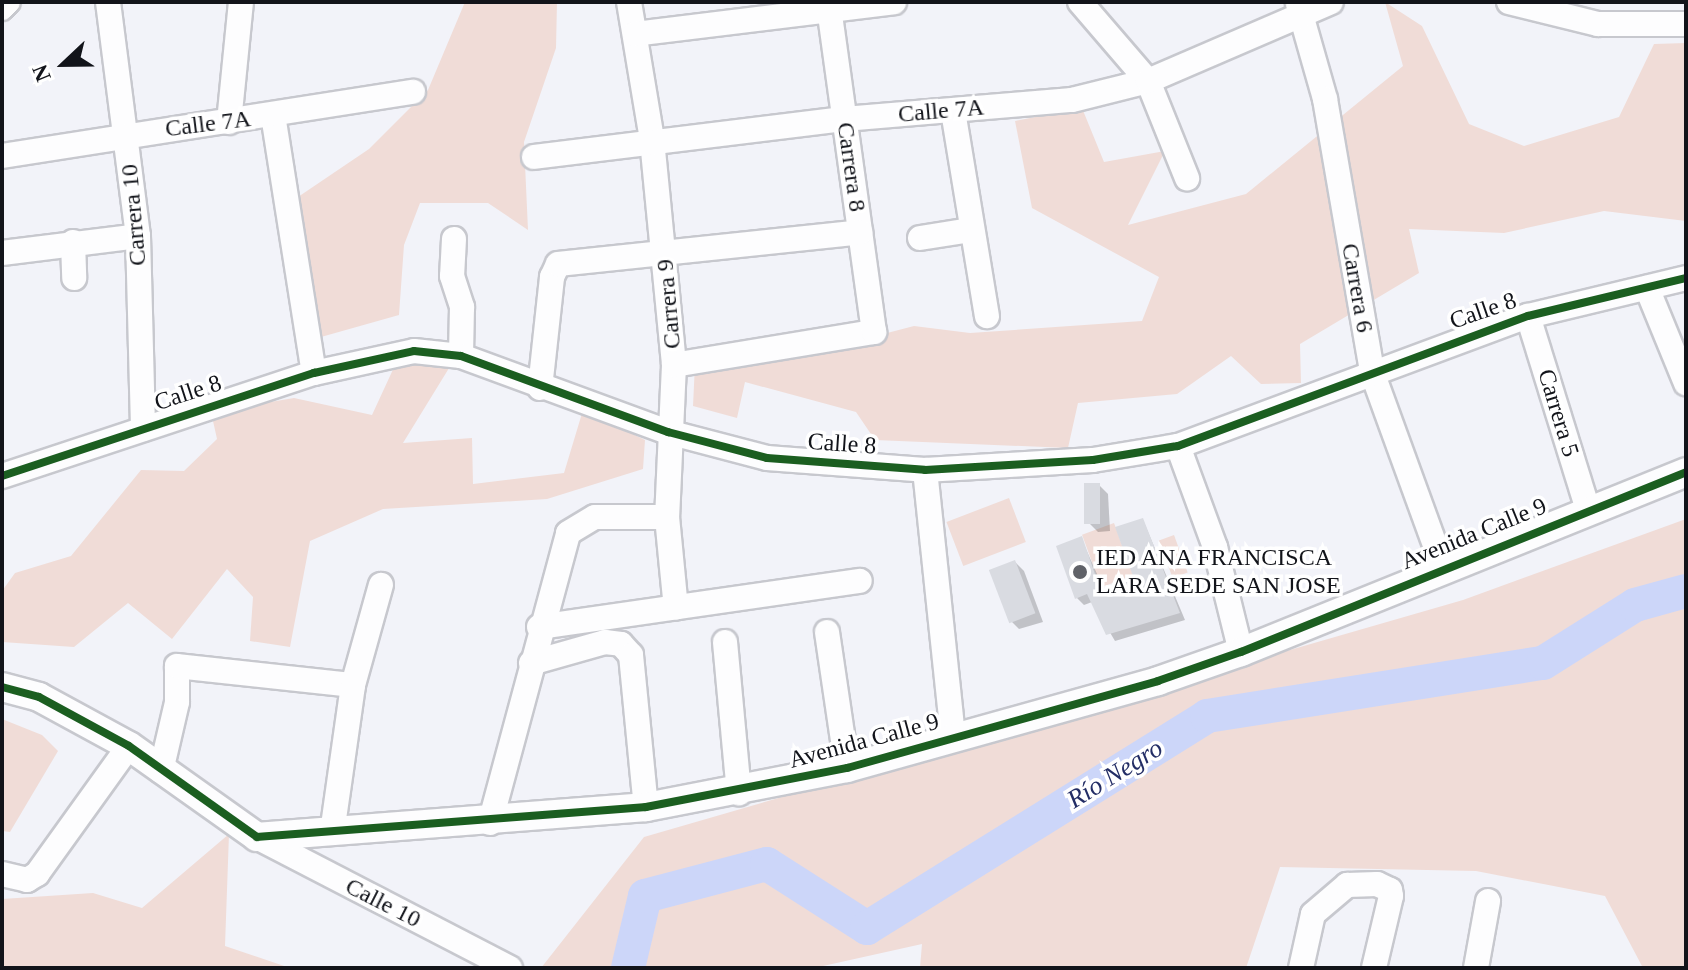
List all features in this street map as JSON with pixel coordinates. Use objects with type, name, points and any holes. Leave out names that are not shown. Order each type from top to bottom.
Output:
[{"type":"street","points":[[2,8],[8,2]]},
{"type":"street","name":"Carrera 10","points":[[108,2],[138,236],[143,429]]},
{"type":"street","points":[[229,122],[241,2]]},
{"type":"street","name":"Carrera 9","points":[[629,2],[652,140],[674,365],[668,432],[667,517],[676,608]]},
{"type":"street","points":[[635,34],[828,6],[894,2]]},
{"type":"street","points":[[1080,2],[1148,81],[1187,178]]},
{"type":"street","name":"Calle 7A","points":[[534,157],[652,140],[844,119],[1072,100],[1148,81],[1298,10],[1331,2]]},
{"type":"street","points":[[1509,2],[1538,6],[1598,24],[1686,24]]},
{"type":"street","name":"Carrera 8","points":[[674,365],[874,332],[828,6]]},
{"type":"street","name":"Carrera 6","points":[[1298,10],[1325,99],[1372,372],[1443,567]]},
{"type":"street","name":"Calle 7A","points":[[2,156],[127,134],[229,122],[413,92]]},
{"type":"street","points":[[953,111],[987,316]]},
{"type":"street","points":[[273,115],[314,373]]},
{"type":"street","points":[[920,238],[971,230]]},
{"type":"street","points":[[540,388],[552,277],[558,264],[860,232]]},
{"type":"street","points":[[2,253],[138,236]]},
{"type":"street","points":[[454,239],[452,276],[462,307],[461,356]]},
{"type":"street","points":[[73,242],[74,278]]},
{"type":"street","name":"Calle 8","points":[[2,476],[314,373],[414,351],[461,356],[540,388],[668,432],[767,458],[925,470],[1093,460],[1178,446],[1528,316],[1686,278]]},
{"type":"street","points":[[1647,288],[1686,383]]},
{"type":"street","name":"Carrera 5","points":[[1528,316],[1588,510]]},
{"type":"street","points":[[1178,446],[1215,547],[1241,652]]},
{"type":"street","points":[[925,470],[953,738]]},
{"type":"street","name":"Avenida Calle 9","points":[[257,837],[490,823],[646,807],[739,793],[847,768],[1241,652],[1443,567],[1686,472]]},
{"type":"street","points":[[490,823],[539,627],[568,533],[582,521],[667,517]]},
{"type":"street","points":[[539,627],[860,581]]},
{"type":"street","points":[[332,833],[353,685],[381,585]]},
{"type":"street","points":[[827,632],[847,768]]},
{"type":"street","points":[[531,663],[605,642],[621,644],[631,655],[646,807]]},
{"type":"street","points":[[725,642],[739,793]]},
{"type":"street","points":[[161,771],[177,702],[177,666],[353,685]]},
{"type":"street","points":[[2,687],[39,697],[129,746],[257,837]]},
{"type":"street","points":[[2,874],[32,879],[129,746]]},
{"type":"street","name":"Calle 10","points":[[257,837],[510,968]]},
{"type":"street","points":[[1301,968],[1313,914],[1347,885],[1377,884],[1390,890],[1391,896],[1374,968]]},
{"type":"street","points":[[1476,968],[1488,901]]},
{"type":"shaded area","points":[[465,2],[557,2],[556,48],[524,142],[528,230],[488,203],[420,203],[404,245],[399,315],[321,337],[298,197],[369,149],[428,90]]},
{"type":"shaded area","points":[[1385,2],[1422,26],[1469,124],[1524,146],[1619,117],[1654,44],[1686,43],[1686,221],[1604,211],[1504,233],[1409,229],[1419,273],[1300,344],[1301,383],[1261,384],[1231,356],[1177,394],[1078,403],[1068,448],[875,440],[856,412],[745,382],[737,418],[693,406],[695,364],[845,344],[914,326],[970,333],[1142,321],[1159,277],[1032,208],[1015,121],[1082,108],[1104,162],[1165,151],[1128,225],[1246,194],[1403,66]]},
{"type":"shaded area","points":[[454,360],[403,443],[472,438],[473,484],[564,473],[583,410],[645,440],[643,469],[547,499],[383,509],[310,541],[290,647],[250,641],[253,597],[227,569],[172,639],[128,603],[74,647],[2,642],[2,591],[15,573],[71,556],[141,470],[184,471],[217,439],[211,412],[294,398],[372,415],[396,363]]},
{"type":"shaded area","points":[[1009,498],[1026,542],[963,566],[946,522]]},
{"type":"shaded area","points":[[1686,519],[1686,968],[1643,968],[1605,896],[1476,871],[1280,867],[1246,968],[920,968],[922,944],[814,968],[541,968],[644,837],[1463,600]]},
{"type":"shaded area","points":[[1114,523],[1133,576],[1101,587],[1082,535]]},
{"type":"shaded area","points":[[1174,535],[1188,573],[1173,578],[1159,540]]},
{"type":"shaded area","points":[[2,719],[42,735],[58,751],[10,832],[2,831]]},
{"type":"shaded area","points":[[229,834],[225,946],[290,968],[2,968],[2,899],[93,893],[142,908]]},
{"type":"building","points":[[1084,483],[1100,483],[1100,524],[1084,524]]},
{"type":"building","points":[[1143,518],[1180,613],[1106,635],[1087,594],[1075,599],[1056,546],[1082,536],[1101,592],[1134,579],[1115,527]]},
{"type":"building","name":"IED ANA FRANCISCA LARA SEDE SAN JOSE","points":[[1015,560],[1035,613],[1009,623],[989,570]]},
{"type":"waterway","name":"Río Negro","points":[[628,968],[645,896],[767,864],[867,928],[1207,716],[1543,663],[1635,605],[1686,591]]},
{"type":"cycle path","points":[[2,476],[314,373],[414,351],[461,356],[668,432],[767,458],[925,470],[1093,460],[1178,446],[1528,316],[1686,278]]},
{"type":"cycle path","points":[[2,687],[39,697],[129,746],[257,837],[646,807],[847,768],[1158,681],[1241,652],[1686,472]]},
{"type":"place","name":"IED ANA FRANCISCA LARA SEDE SAN JOSE","points":[[1080,572]]}]
